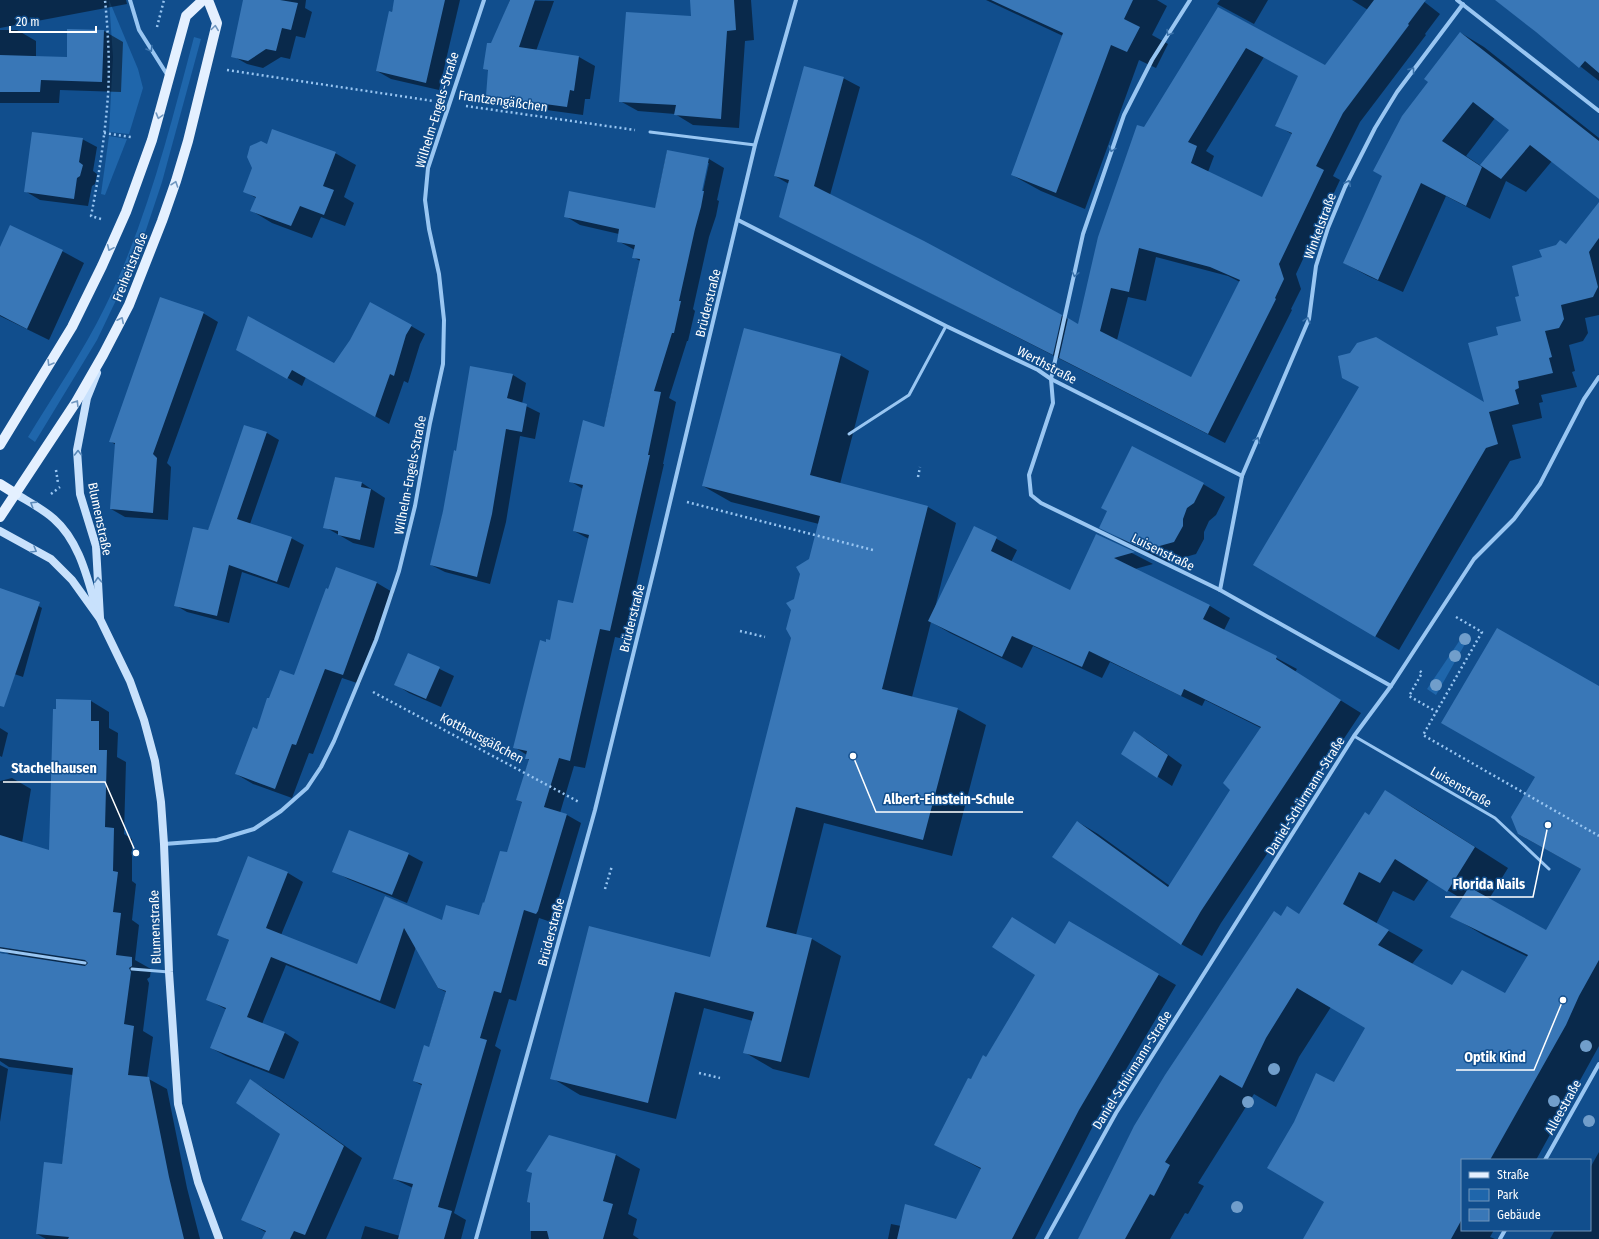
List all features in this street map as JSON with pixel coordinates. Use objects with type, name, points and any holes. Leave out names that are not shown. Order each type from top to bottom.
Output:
[{"type":"main road","name":"Freiheitstraße","points":[[0,445],[72,327],[123,219],[152,140],[170,79],[186,16],[203,0]]},
{"type":"main road","name":"Freiheitstraße","points":[[0,518],[76,402],[103,355],[128,305],[162,221],[182,161],[217,23],[208,0]]},
{"type":"main road","points":[[0,484],[16,494]]},
{"type":"street","points":[[130,0],[140,30],[170,79]]},
{"type":"street","name":"Wilhelm-Engels-Straße","points":[[164,844],[217,840],[254,829],[281,811],[307,788],[321,767],[359,685],[399,571],[415,506],[430,423],[443,364],[444,320],[439,274],[429,230],[425,200],[428,168],[484,0]]},
{"type":"street","name":"Brüderstraße","points":[[476,1239],[595,810],[755,145],[796,0]]},
{"type":"street","name":"Luisenstraße","points":[[1190,0],[1152,60],[1124,115],[1083,234],[1051,379],[1053,403],[1029,475],[1031,494],[1041,503],[1220,590],[1391,686]]},
{"type":"street","points":[[1457,0],[1599,111]]},
{"type":"street","name":"Winkelstraße","points":[[1242,476],[1309,319],[1316,266],[1328,228],[1345,187],[1375,128],[1396,92],[1463,4]]},
{"type":"street","name":"Werthstraße","points":[[738,220],[946,326],[1038,370],[1051,379],[1242,476]]},
{"type":"street","name":"Blumenstraße","points":[[100,619],[96,546],[80,494],[77,450],[87,398],[103,355]]},
{"type":"street","name":"Daniel-Schürmann-Straße","points":[[1046,1239],[1116,1113],[1354,736],[1391,686],[1474,559],[1514,519],[1540,484],[1580,406],[1599,377]]},
{"type":"street","points":[[1220,590],[1242,476]]},
{"type":"street","name":"Blumenstraße","points":[[16,494],[55,520],[74,543],[100,619],[130,681],[144,720],[155,761],[161,802],[169,972],[178,1104],[198,1182],[219,1239]]},
{"type":"street","name":"Blumenstraße","points":[[0,531],[51,559],[72,580],[100,619]]},
{"type":"street","name":"Alleestraße","points":[[1546,1159],[1599,1064]]},
{"type":"lane","points":[[650,132],[755,145]]},
{"type":"lane","points":[[849,434],[909,395],[946,326]]},
{"type":"lane","name":"Luisenstraße","points":[[1354,736],[1495,818],[1549,869]]},
{"type":"lane","points":[[0,950],[85,963]]},
{"type":"lane","points":[[132,969],[169,972]]},
{"type":"path","points":[[91,216],[104,133],[108,93],[108,52],[105,0]]},
{"type":"path","points":[[155,33],[164,0]]},
{"type":"path","name":"Frantzengäßchen","points":[[225,70],[449,104],[650,132]]},
{"type":"path","points":[[104,133],[152,140]]},
{"type":"path","points":[[54,463],[59,488]]},
{"type":"path","points":[[918,477],[920,467]]},
{"type":"path","points":[[50,496],[59,488],[64,487]]},
{"type":"path","points":[[670,498],[872,550]]},
{"type":"path","points":[[1442,609],[1482,632],[1423,735],[1599,836]]},
{"type":"path","points":[[740,631],[765,637]]},
{"type":"path","name":"Kotthausgäßchen","points":[[359,685],[595,810]]},
{"type":"path","points":[[1414,699],[1436,712]]},
{"type":"path","points":[[605,889],[612,866]]},
{"type":"path","points":[[699,1073],[720,1078]]},
{"type":"green space","points":[[109,0],[138,69],[143,88],[129,134],[109,132],[113,57]]},
{"type":"green space","points":[[194,37],[201,39],[162,182],[145,233],[119,294],[97,340],[35,442],[28,437],[78,357],[96,324],[120,274],[133,241],[156,174]]},
{"type":"green space","points":[[109,136],[127,139],[105,195],[101,194]]},
{"type":"green space","points":[[1464,634],[1469,637],[1436,695],[1427,689]]},
{"type":"building","points":[[243,0],[280,0],[298,3],[291,30],[282,28],[276,51],[266,49],[248,61],[231,57]]},
{"type":"building","points":[[394,0],[445,0],[426,83],[376,71],[389,11],[392,12]]},
{"type":"building","points":[[510,0],[535,0],[519,47],[579,56],[574,91],[570,90],[567,107],[486,96],[488,70],[483,69],[487,43],[491,43]]},
{"type":"building","points":[[690,0],[734,0],[736,30],[727,31],[721,119],[674,115],[676,105],[619,102],[626,12],[691,16]]},
{"type":"building","points":[[991,0],[1133,0],[1124,19],[1140,27],[1127,52],[1111,45],[1056,193],[1011,175],[1063,33]]},
{"type":"building","points":[[1374,0],[1426,0],[1343,113],[1316,166],[1324,170],[1279,264],[1284,279],[1275,298],[1276,299],[1208,434],[1059,358],[1068,318],[1078,324],[1098,237],[1137,125],[1144,127],[1218,7],[1325,65]],"holes":[[[1246,48],[1298,76],[1275,126],[1292,133],[1262,197],[1191,163],[1197,146],[1188,142]],[[1139,248],[1210,267],[1240,280],[1191,377],[1100,331],[1111,288],[1129,292]]]},
{"type":"building","points":[[1495,0],[1599,0],[1599,73],[1585,61],[1579,68]]},
{"type":"building","points":[[67,29],[104,30],[102,82],[41,80],[40,92],[0,92],[0,55],[67,57]]},
{"type":"building","points":[[1460,32],[1599,141],[1599,199],[1530,145],[1501,179],[1480,165],[1509,130],[1473,102],[1442,141],[1482,167],[1466,206],[1421,183],[1378,280],[1343,263],[1382,176],[1373,171],[1402,116],[1428,82],[1424,79]]},
{"type":"building","points":[[804,66],[844,77],[814,186],[924,241],[1062,315],[1053,355],[779,217],[789,180],[774,176]]},
{"type":"building","points":[[272,129],[336,152],[323,186],[334,190],[324,215],[300,206],[291,226],[250,211],[256,197],[243,192],[252,168],[247,157],[250,146],[261,141],[267,144]]},
{"type":"building","points":[[32,132],[83,138],[79,162],[83,165],[80,176],[77,178],[74,199],[24,192]]},
{"type":"building","points":[[667,150],[709,158],[702,191],[704,191],[701,207],[679,301],[681,301],[674,333],[672,333],[654,391],[661,392],[648,455],[650,455],[610,631],[600,629],[570,761],[559,758],[544,807],[567,814],[538,911],[536,914],[524,910],[501,993],[494,991],[480,1038],[487,1040],[438,1207],[452,1211],[444,1239],[398,1239],[413,1184],[393,1179],[422,1084],[413,1081],[424,1045],[429,1047],[446,991],[438,988],[404,928],[380,1001],[271,957],[247,1017],[285,1032],[269,1071],[210,1048],[226,1008],[206,1000],[229,940],[217,935],[248,856],[288,872],[266,928],[357,964],[385,896],[442,920],[446,905],[479,915],[500,851],[507,852],[522,802],[516,800],[529,759],[525,759],[527,751],[513,748],[540,640],[546,642],[546,639],[550,640],[558,600],[573,603],[589,535],[573,531],[583,485],[569,482],[583,420],[604,427],[640,259],[632,258],[635,245],[617,242],[619,229],[564,217],[569,191],[655,208]]},
{"type":"building","points":[[1599,202],[1599,238],[1589,252],[1598,287],[1593,297],[1561,305],[1564,319],[1559,328],[1545,331],[1552,357],[1549,358],[1553,373],[1518,381],[1519,388],[1515,390],[1519,404],[1489,412],[1498,444],[1486,448],[1375,637],[1253,565],[1359,387],[1342,378],[1338,356],[1350,353],[1357,343],[1376,337],[1484,402],[1468,343],[1498,335],[1496,327],[1521,321],[1515,297],[1519,296],[1512,266],[1542,257],[1539,250],[1556,245],[1560,240],[1566,244]]},
{"type":"building","points":[[10,225],[63,250],[27,329],[0,315],[0,247]]},
{"type":"building","points":[[160,297],[204,312],[153,454],[157,458],[153,513],[110,509],[115,443],[109,442]]},
{"type":"building","points":[[370,302],[412,325],[406,335],[394,376],[390,374],[375,417],[292,370],[287,379],[236,350],[248,316],[334,363],[350,340]]},
{"type":"building","points":[[744,328],[841,354],[810,475],[928,506],[882,689],[958,708],[923,840],[796,807],[766,927],[812,938],[781,1062],[743,1053],[754,1012],[675,992],[648,1103],[550,1079],[589,926],[710,957],[791,638],[786,629],[791,610],[786,603],[794,599],[800,574],[796,567],[809,559],[820,516],[702,486]]},
{"type":"building","points":[[470,366],[513,374],[507,398],[527,404],[522,432],[506,429],[492,514],[477,577],[430,565],[443,511],[454,450],[456,451]]},
{"type":"building","points":[[244,425],[267,432],[237,519],[292,537],[277,582],[229,565],[217,616],[174,606],[193,527],[208,530]]},
{"type":"building","points":[[1132,446],[1204,483],[1194,503],[1187,508],[1183,519],[1183,526],[1174,542],[1145,550],[1099,528],[1107,511],[1101,508]]},
{"type":"building","points":[[335,477],[362,482],[361,487],[371,489],[360,540],[338,535],[338,531],[323,528]]},
{"type":"building","points":[[974,526],[997,537],[991,551],[1070,590],[1096,534],[1135,552],[1114,558],[1210,605],[1203,619],[1277,656],[1276,659],[1341,700],[1201,911],[1181,945],[1052,857],[1077,821],[1168,887],[1230,790],[1223,783],[1261,727],[1184,689],[1181,696],[1089,651],[1082,667],[1012,636],[1002,657],[928,621]]},
{"type":"building","points":[[336,567],[377,582],[343,675],[325,669],[296,745],[292,744],[275,789],[235,774],[253,727],[257,729],[267,698],[269,698],[280,670],[294,675],[326,588],[328,589]]},
{"type":"building","points":[[0,588],[40,602],[4,707],[0,706]]},
{"type":"building","points":[[1497,628],[1599,686],[1599,960],[1579,996],[1566,1025],[1491,1159],[1461,1159],[1461,1221],[1451,1239],[1303,1239],[1324,1202],[1267,1168],[1294,1122],[1316,1073],[1334,1082],[1365,1028],[1297,988],[1266,1038],[1242,1088],[1220,1075],[1165,1162],[1170,1165],[1154,1196],[1150,1194],[1125,1239],[1078,1239],[1134,1126],[1165,1075],[1274,911],[1281,916],[1287,906],[1299,914],[1365,812],[1369,815],[1385,790],[1475,847],[1447,892],[1395,859],[1380,883],[1359,872],[1343,904],[1389,930],[1378,945],[1452,985],[1462,970],[1505,993],[1528,955],[1450,917],[1469,887],[1546,930],[1581,869],[1518,834],[1511,817],[1535,777],[1441,723]]},
{"type":"building","points":[[408,653],[440,667],[426,699],[394,685]]},
{"type":"building","points":[[56,699],[91,700],[91,721],[99,721],[99,750],[107,750],[105,827],[114,828],[113,871],[118,872],[113,912],[121,913],[116,955],[132,957],[132,966],[129,968],[131,972],[124,1024],[134,1026],[128,1075],[149,1077],[169,1177],[184,1239],[68,1239],[69,1237],[36,1234],[44,1162],[62,1164],[73,1068],[0,1058],[0,953],[85,966],[88,963],[85,960],[0,947],[0,835],[49,850],[53,709],[56,709]]},
{"type":"building","points":[[1134,731],[1168,755],[1157,778],[1121,754]]},
{"type":"building","points":[[349,830],[409,853],[392,895],[332,872]]},
{"type":"building","points":[[1012,917],[1055,944],[1069,921],[1159,974],[1079,1110],[1012,1239],[897,1239],[905,1204],[956,1219],[981,1168],[934,1145],[968,1078],[971,1079],[983,1055],[986,1057],[1035,975],[992,947]]},
{"type":"building","points":[[250,1079],[344,1146],[305,1235],[294,1231],[290,1239],[262,1239],[266,1231],[241,1220],[280,1134],[236,1103]]},
{"type":"building","points":[[549,1135],[616,1154],[603,1201],[613,1204],[603,1239],[549,1239],[547,1231],[530,1231],[530,1203],[527,1202],[532,1173],[526,1171]]},
{"type":"place","name":"Albert-Einstein-Schule","points":[[853,756]]},
{"type":"place","name":"Florida Nails","points":[[1548,825]]},
{"type":"place","name":"Stachelhausen","points":[[136,853]]},
{"type":"place","name":"Optik Kind","points":[[1563,1000]]}]
